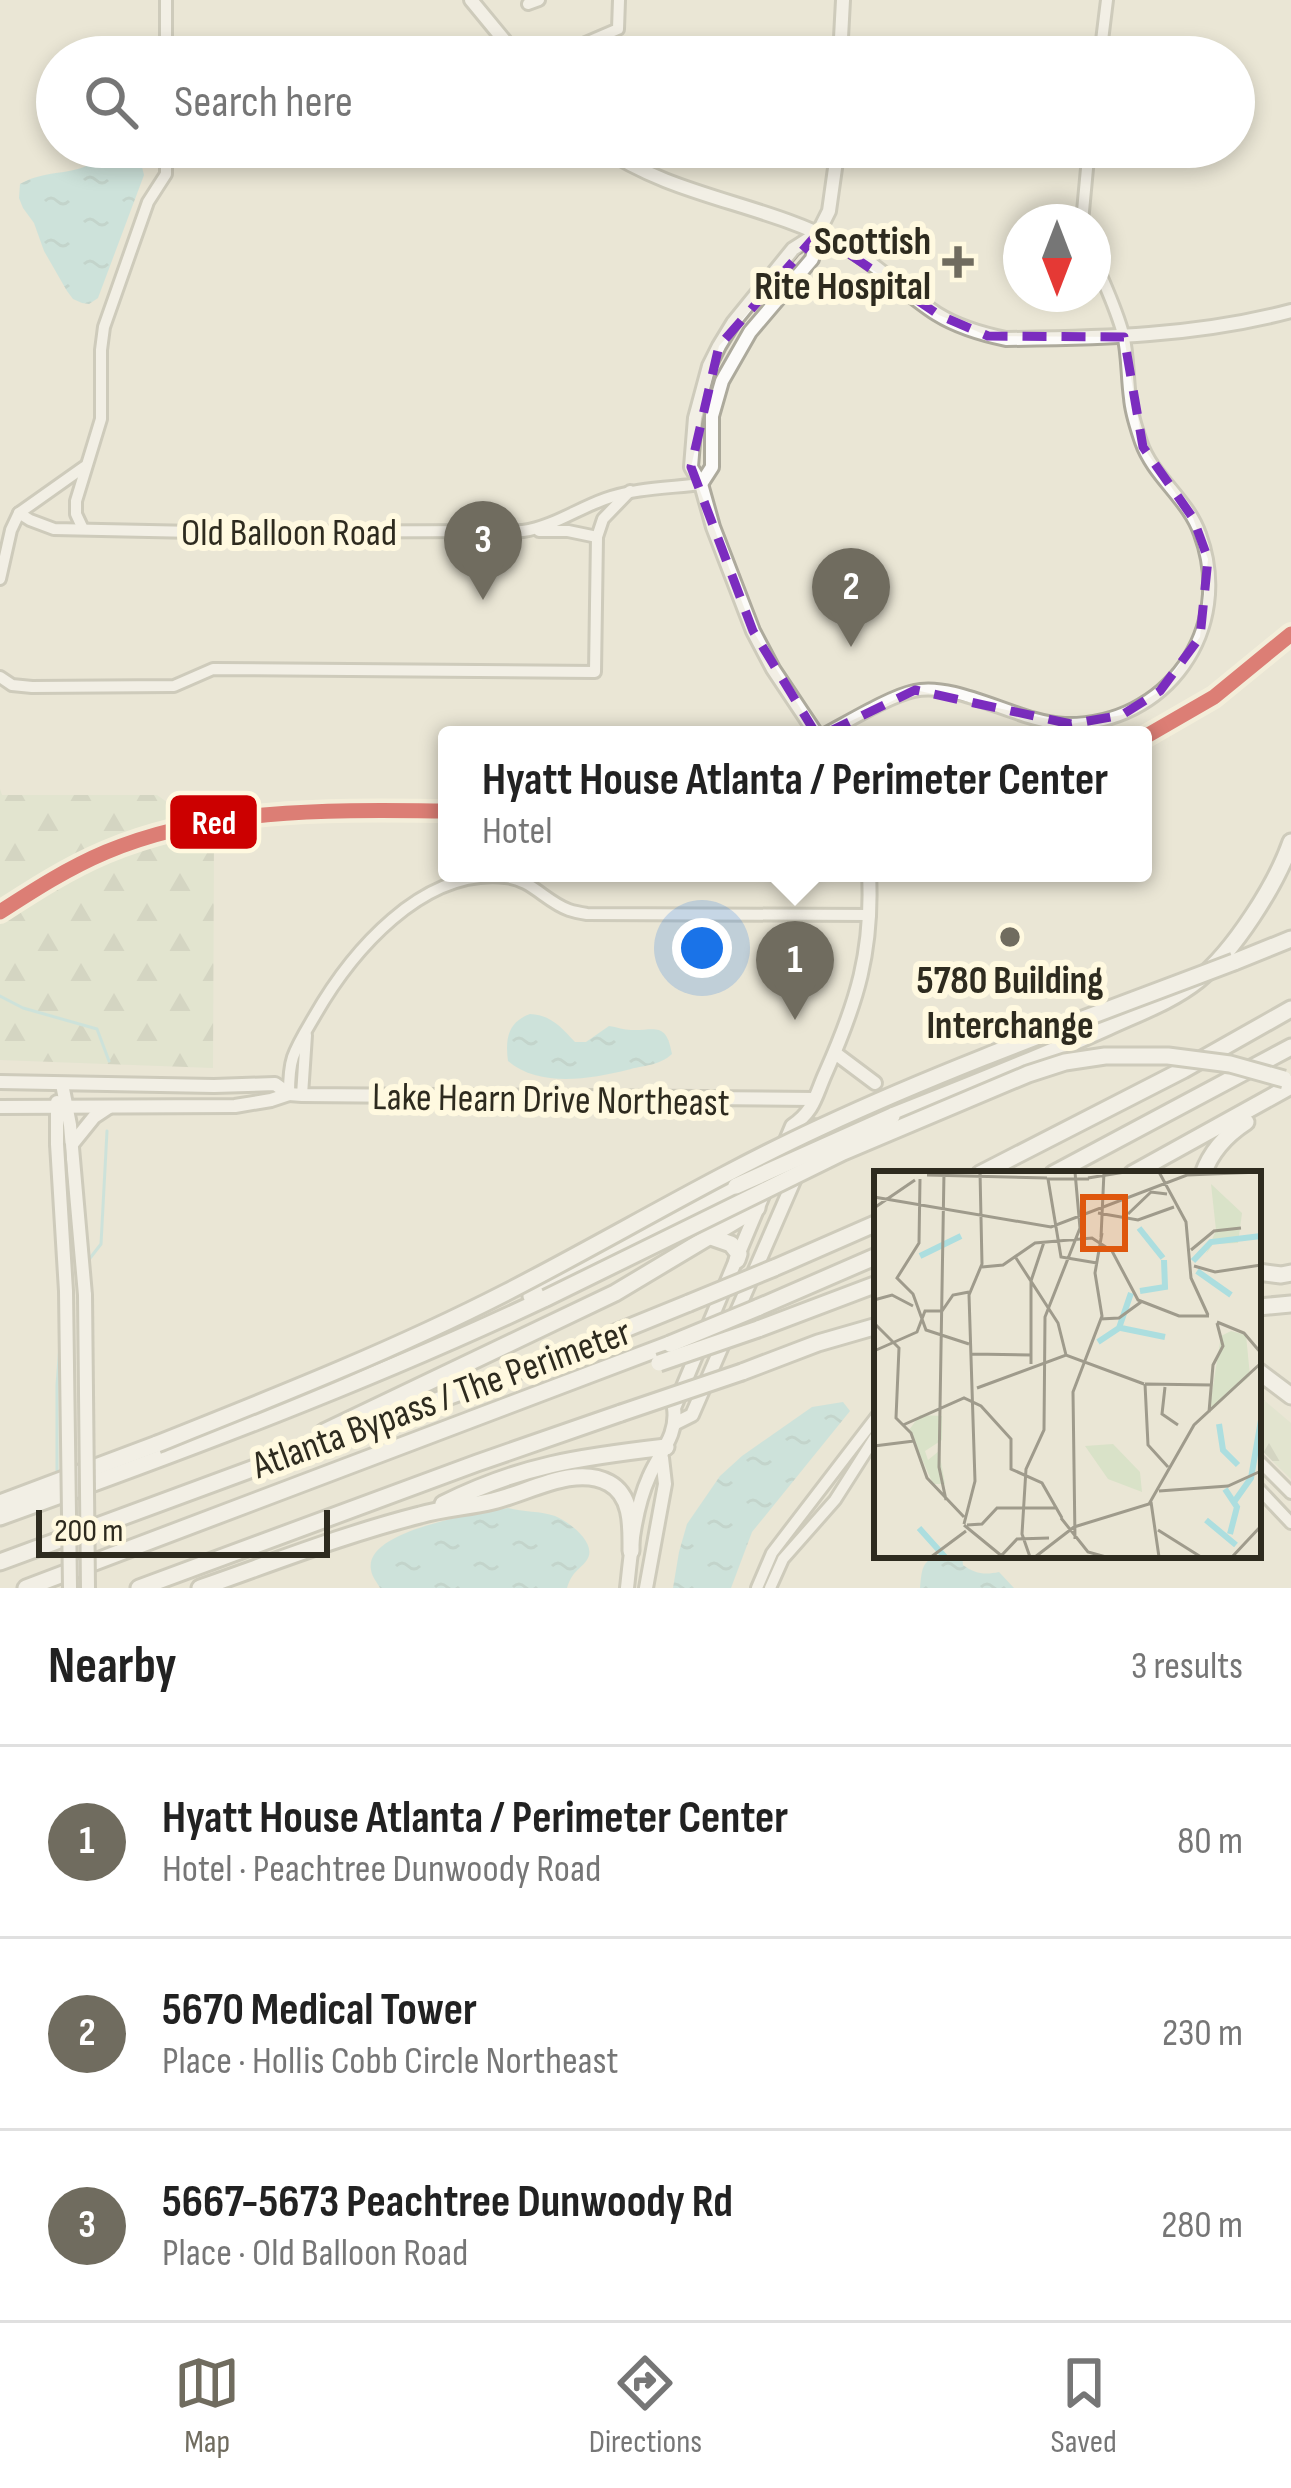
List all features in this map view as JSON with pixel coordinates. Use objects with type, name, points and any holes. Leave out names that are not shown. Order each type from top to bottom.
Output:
[{"type":"highway","points":[[328,1393],[532,1296],[736,1186],[1080,1039],[1196,982],[1214,966],[1265,896],[1291,842]]},
{"type":"highway","points":[[0,1503],[389,1349],[507,1292],[726,1173],[902,1090],[1291,939]]},
{"type":"highway","points":[[986,1171],[1184,1070],[1291,1009]]},
{"type":"highway","points":[[1059,1171],[1291,1047]]},
{"type":"highway","points":[[0,1517],[425,1353],[843,1152],[1028,1074],[1105,1056],[1168,1056],[1230,1064],[1291,1085]]},
{"type":"highway","points":[[1137,1171],[1291,1085]]},
{"type":"highway","points":[[1204,1171],[1230,1132],[1291,1085]]},
{"type":"highway","points":[[298,1450],[328,1429],[615,1293],[757,1208]]},
{"type":"highway","name":"Atlanta Bypass / The Perimeter","points":[[0,1562],[525,1368],[874,1224]]},
{"type":"highway","points":[[708,1236],[731,1244],[739,1254],[737,1260]]},
{"type":"highway","name":"Atlanta Bypass / The Perimeter","points":[[26,1588],[670,1344],[874,1257]]},
{"type":"highway","points":[[1261,1272],[1291,1274]]},
{"type":"highway","points":[[613,1366],[659,1363],[874,1285]]},
{"type":"highway","points":[[1261,1307],[1291,1304]]},
{"type":"highway","points":[[139,1588],[477,1462],[742,1372],[874,1317]]},
{"type":"highway","points":[[818,1343],[874,1327]]},
{"type":"highway","points":[[1261,1373],[1291,1396]]},
{"type":"highway","points":[[424,1514],[485,1483],[574,1457],[664,1452]]},
{"type":"highway","points":[[200,1588],[424,1514],[586,1476],[607,1482],[621,1494],[627,1506],[631,1550]]},
{"type":"main road","points":[[471,0],[501,36]]},
{"type":"main road","points":[[841,36],[843,0]]},
{"type":"main road","points":[[640,168],[818,233],[844,246],[939,315],[1006,339],[1124,338],[1241,325],[1291,311]]},
{"type":"main road","points":[[701,484],[712,467],[714,406],[727,371],[750,332],[812,259],[829,211],[835,168]]},
{"type":"main road","points":[[814,726],[753,631],[691,467],[694,418],[709,366],[734,323],[793,249],[818,233]]},
{"type":"main road","points":[[627,1588],[649,1477],[676,1424],[674,1408],[792,1126],[812,1107],[856,1000],[866,963],[869,882]]},
{"type":"main road","points":[[835,1052],[874,1083]]},
{"type":"main road","name":"Lake Hearn Drive Northeast","points":[[0,1082],[275,1084],[295,1094]]},
{"type":"main road","points":[[62,1084],[85,1295],[88,1588]]},
{"type":"main road","name":"Lake Hearn Drive Northeast","points":[[0,1107],[235,1106],[295,1094],[812,1107]]},
{"type":"main road","points":[[70,1588],[65,1144],[110,1107]]},
{"type":"main road","points":[[676,1424],[692,1415],[760,1263],[816,1130],[812,1107]]},
{"type":"main road","points":[[646,1588],[665,1484],[664,1452]]},
{"type":"street","points":[[166,0],[166,36]]},
{"type":"street","points":[[601,36],[618,29],[619,0]]},
{"type":"street","points":[[1103,36],[1107,0]]},
{"type":"street","points":[[83,529],[76,501],[101,419],[104,327],[148,202],[166,168]]},
{"type":"street","points":[[1084,204],[1087,168]]},
{"type":"street","points":[[839,726],[915,690],[951,693],[1043,721],[1099,722],[1144,703],[1186,664],[1207,613],[1208,559],[1193,518],[1142,447],[1132,415],[1124,338],[1111,304]]},
{"type":"street","points":[[0,579],[10,530],[19,513],[87,465]]},
{"type":"street","name":"Old Balloon Road","points":[[19,513],[54,529],[530,530],[630,491],[701,484]]},
{"type":"street","points":[[0,677],[12,685],[32,687],[174,686],[213,669],[595,671],[597,538],[603,520],[630,491]]},
{"type":"street","points":[[530,530],[597,538]]},
{"type":"street","points":[[295,1094],[305,1076],[306,1032],[344,970],[370,941],[430,892],[460,882]]},
{"type":"street","points":[[523,882],[568,910],[587,914],[870,915]]},
{"type":"street","points":[[845,914],[868,930]]},
{"type":"street","points":[[758,1588],[772,1553],[874,1420]]},
{"type":"street","points":[[770,1588],[783,1559],[835,1500],[874,1439]]},
{"type":"street","points":[[1261,1463],[1291,1493]]},
{"type":"street","points":[[1261,1491],[1291,1522]]},
{"type":"highlighted area","points":[[818,233],[939,315],[988,336],[1124,337],[1143,447],[1193,518],[1208,559],[1200,637],[1160,691],[1122,715],[1071,724],[915,690],[818,737],[753,631],[691,467],[719,346]]},
{"type":"green space","points":[[0,789],[2,795],[157,795],[214,836],[213,1068],[0,1060]]},
{"type":"green space","points":[[1261,1398],[1291,1423],[1291,1479],[1261,1450]]},
{"type":"water","points":[[80,168],[142,168],[144,175],[98,298],[89,304],[73,299],[67,291],[23,208],[20,184]]},
{"type":"water","points":[[530,1014],[550,1019],[575,1042],[586,1042],[609,1026],[658,1030],[666,1036],[672,1054],[657,1063],[597,1076],[535,1075],[508,1061],[507,1053],[513,1027]]},
{"type":"water","points":[[843,1402],[850,1411],[752,1532],[731,1588],[673,1588],[687,1524],[720,1476],[812,1407]]},
{"type":"water","points":[[508,1508],[555,1516],[585,1539],[588,1558],[567,1588],[380,1588],[373,1577],[374,1556],[404,1534]]},
{"type":"water","points":[[962,1558],[963,1565],[980,1573],[999,1572],[1014,1588],[920,1588],[928,1561]]},
{"type":"waterway","points":[[0,996],[23,1008],[97,1029],[109,1061]]},
{"type":"waterway","points":[[87,1262],[101,1244],[107,1131]]},
{"type":"waterway","points":[[57,1472],[61,1332]]},
{"type":"transit line","name":"Red","points":[[1152,733],[1214,697],[1291,634]]},
{"type":"transit line","name":"Red","points":[[0,912],[92,858],[188,826],[274,814],[438,811]]},
{"type":"place","name":"Scottish Rite Hospital","points":[[958,262]]},
{"type":"place","name":"5667-5673 Peachtree Dunwoody Rd","points":[[483,600]]},
{"type":"place","name":"5670 Medical Tower","points":[[851,647]]},
{"type":"place","name":"5780 Building Interchange","points":[[1010,937]]},
{"type":"place","name":"Hyatt House Atlanta / Perimeter Center","points":[[795,1020]]}]
